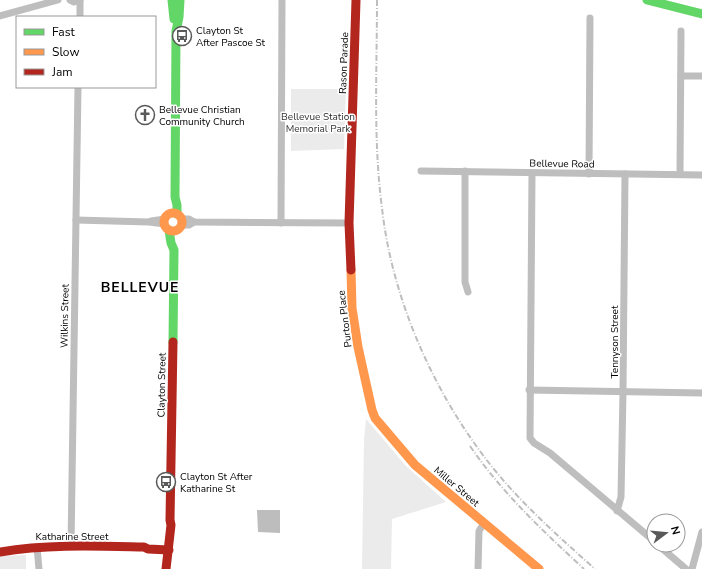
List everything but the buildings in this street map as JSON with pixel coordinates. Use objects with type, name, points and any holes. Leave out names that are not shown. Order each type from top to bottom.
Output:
[{"type":"main road","name":"Clayton Street","points":[[172,0],[173,18],[176,31]]},
{"type":"main road","name":"Clayton Street","points":[[162,569],[171,525],[174,250],[177,244],[171,205],[174,197],[176,31],[180,0]]},
{"type":"main road","name":"Rason Parade","points":[[349,223],[356,0]]},
{"type":"main road","points":[[647,0],[702,14]]},
{"type":"main road","points":[[657,3],[702,10]]},
{"type":"main road","name":"Purton Place","points":[[349,223],[352,308],[358,347],[372,410]]},
{"type":"main road","name":"Miller Street","points":[[372,410],[375,418],[415,465],[539,569]]},
{"type":"main road","name":"Katharine Street","points":[[0,552],[37,547],[71,546],[148,549],[167,548]]},
{"type":"main road","name":"Clayton Street","points":[[166,569],[167,548]]},
{"type":"street","points":[[0,12],[41,0]]},
{"type":"street","points":[[0,16],[29,4],[58,0]]},
{"type":"street","points":[[70,0],[77,2],[80,0],[80,16]]},
{"type":"street","points":[[281,223],[282,0]]},
{"type":"street","points":[[589,174],[590,18]]},
{"type":"street","points":[[680,174],[681,31]]},
{"type":"street","points":[[681,76],[702,76]]},
{"type":"street","name":"Wilkins Street","points":[[71,546],[78,88]]},
{"type":"street","name":"Bellevue Road","points":[[422,171],[702,175]]},
{"type":"street","points":[[465,171],[465,282],[468,292]]},
{"type":"street","points":[[532,172],[529,390],[530,436],[534,443],[550,454],[646,535]]},
{"type":"street","name":"Tennyson Street","points":[[617,511],[621,497],[625,174]]},
{"type":"street","points":[[76,220],[174,222],[189,219],[194,222],[349,223]]},
{"type":"street","points":[[529,390],[702,393]]},
{"type":"street","points":[[478,569],[479,531],[484,523]]},
{"type":"street","points":[[692,569],[702,532]]},
{"type":"street","points":[[37,547],[39,569]]},
{"type":"street","points":[[667,553],[686,569]]},
{"type":"green space","name":"Bellevue Station Memorial Park","points":[[291,89],[346,89],[344,149],[291,151]]},
{"type":"green space","points":[[366,419],[406,466],[446,502],[392,519],[391,569],[362,569],[364,440]]},
{"type":"green space","points":[[26,555],[26,569],[0,569],[0,556]]},
{"type":"shaded area","points":[[257,510],[280,510],[280,533],[258,532]]},
{"type":"railway","points":[[377,0],[376,130],[379,182],[387,243],[395,277],[406,312],[435,378],[472,440],[493,468],[529,508],[595,569]]},
{"type":"railway","points":[[470,446],[509,496],[538,526],[584,569]]},
{"type":"traffic: fast","points":[[172,0],[174,19]]},
{"type":"traffic: fast","points":[[177,214],[175,197],[176,31],[180,0]]},
{"type":"traffic: fast","points":[[647,0],[702,14]]},
{"type":"traffic: fast","points":[[169,230],[171,243],[174,250],[173,342]]},
{"type":"traffic: slow","points":[[173,213],[179,216],[182,222],[179,228],[173,231],[167,228],[164,222],[167,216],[173,213]]},
{"type":"traffic: slow","points":[[351,270],[352,308],[358,347],[375,418],[415,465],[539,569]]},
{"type":"traffic: jam","points":[[351,270],[349,223],[356,0]]},
{"type":"traffic: jam","points":[[166,569],[171,525],[173,342]]},
{"type":"traffic: jam","points":[[0,552],[18,549],[72,546],[144,547],[148,549],[169,550]]},
{"type":"place","name":"Clayton St After Pascoe St","points":[[182,36]]},
{"type":"place","name":"Bellevue Christian Community Church","points":[[145,115]]},
{"type":"place","name":"Clayton St After Katharine St","points":[[166,482]]},
{"type":"district","name":"BELLEVUE","points":[[140,287]]}]
